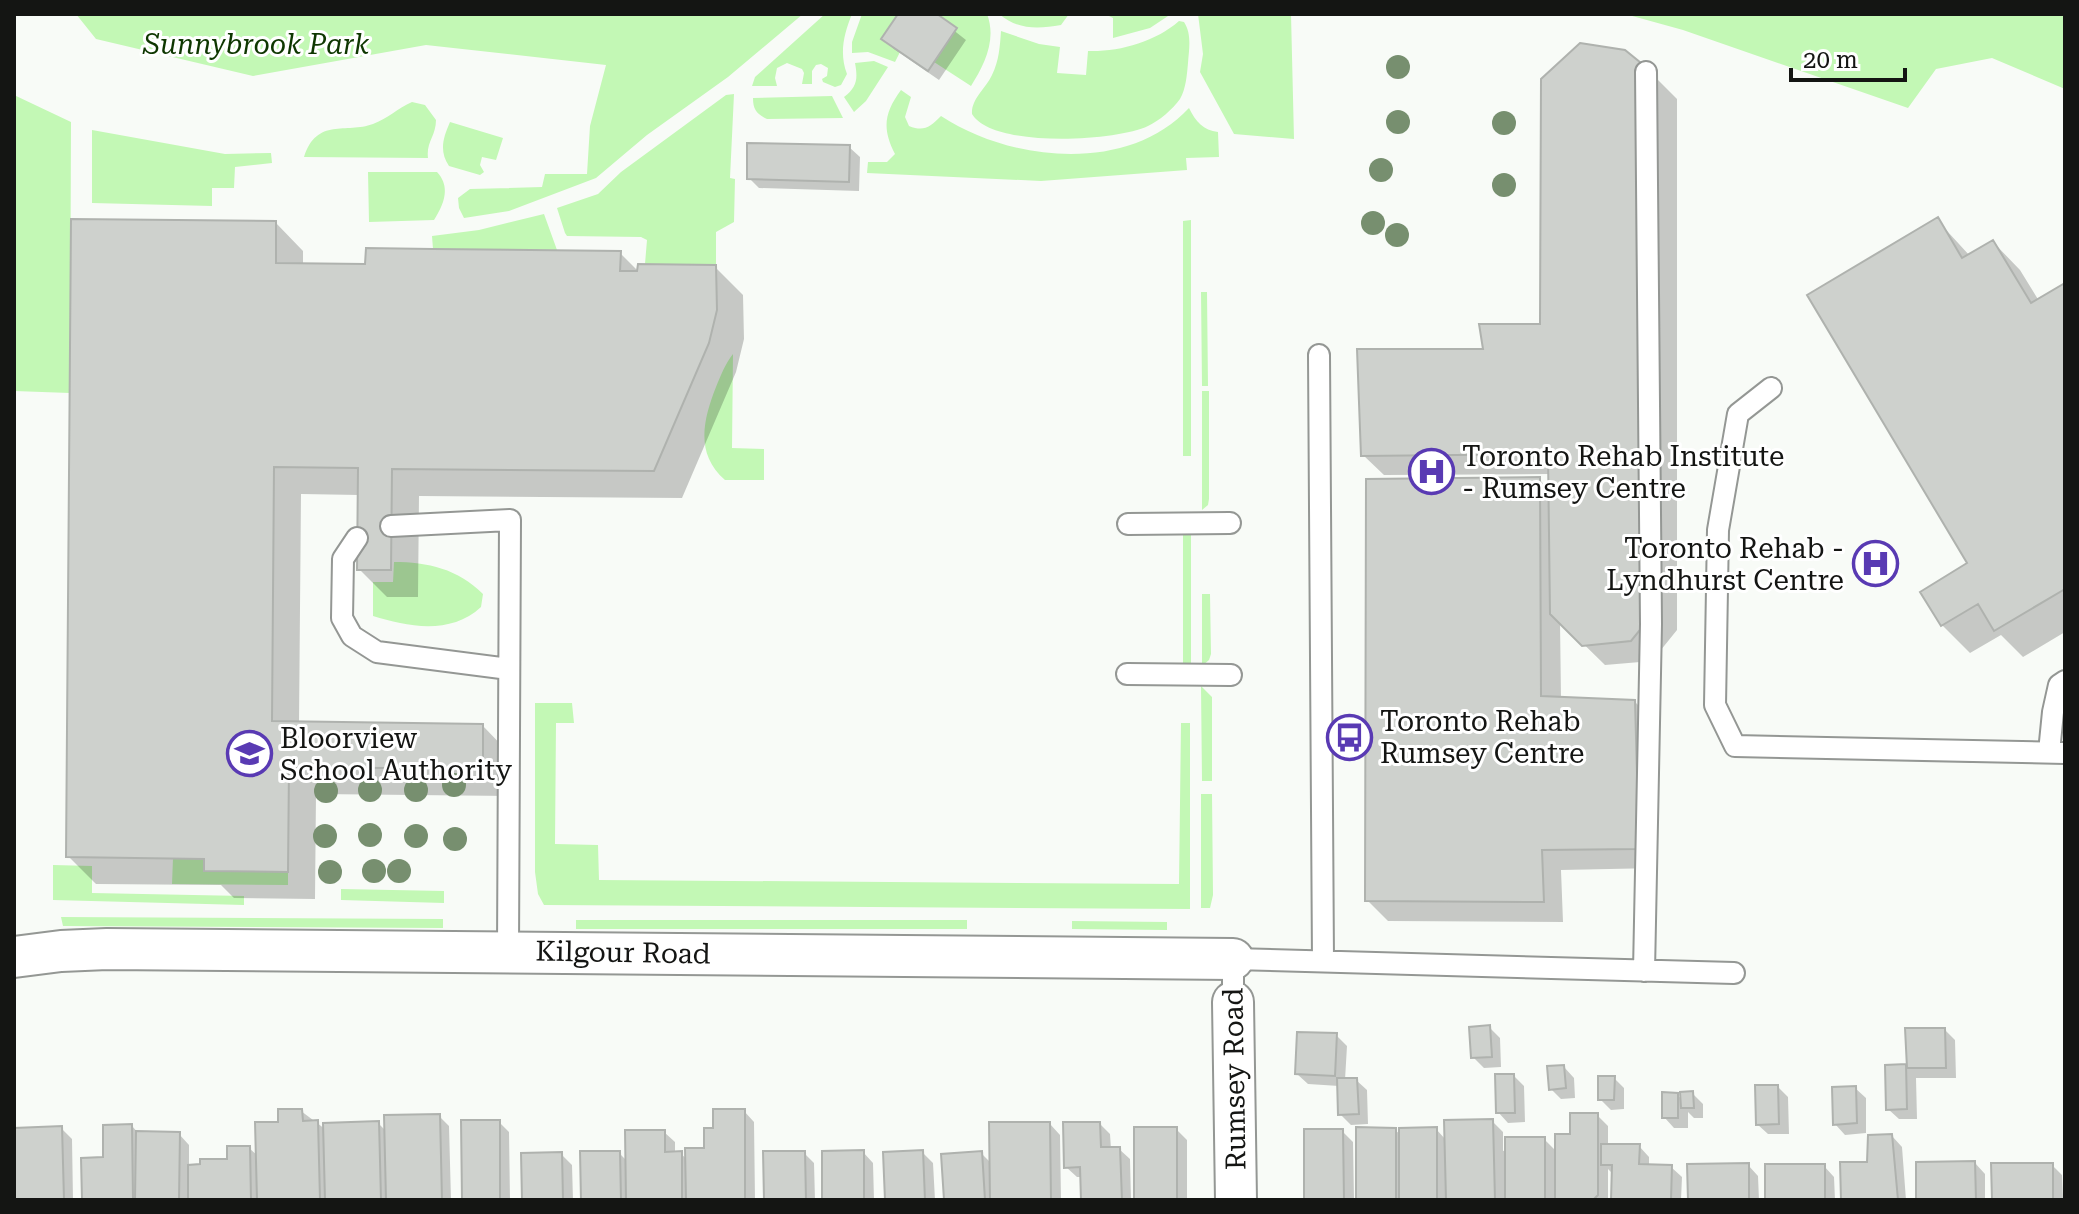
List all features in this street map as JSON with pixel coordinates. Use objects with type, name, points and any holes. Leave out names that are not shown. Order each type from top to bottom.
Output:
[{"type":"street","name":"Kilgour Road","points":[[14,957],[107,949],[1233,959]]},
{"type":"street","name":"Rumsey Road","points":[[1233,1002],[1236,1200]]},
{"type":"lane","points":[[1644,971],[1651,624],[1646,72]]},
{"type":"lane","points":[[1319,355],[1323,961]]},
{"type":"lane","points":[[1771,388],[1738,414],[1718,530],[1715,705],[1735,746],[2057,753],[2056,698],[2059,685],[2065,681]]},
{"type":"lane","points":[[391,526],[510,520],[508,951]]},
{"type":"lane","points":[[1128,524],[1230,523]]},
{"type":"lane","points":[[357,538],[343,559],[342,570],[342,618],[352,636],[377,652],[509,669]]},
{"type":"lane","points":[[1127,674],[1231,675]]},
{"type":"lane","points":[[1233,959],[1734,973]]},
{"type":"lane","name":"Rumsey Road","points":[[1233,959],[1233,1002]]},
{"type":"green space","name":"Sunnybrook Park","points":[[76,14],[803,14],[728,77],[647,135],[596,178],[509,211],[464,218],[458,198],[470,189],[542,187],[545,174],[587,174],[590,126],[606,65],[426,45],[253,76],[96,39]]},
{"type":"green space","points":[[825,14],[852,14],[844,44],[843,59],[847,74],[841,85],[835,87],[823,82],[828,68],[821,64],[812,71],[812,84],[802,84],[802,69],[787,63],[777,68],[777,86],[752,86],[755,77]]},
{"type":"green space","points":[[862,14],[898,14],[881,39],[900,52],[895,62],[868,52],[852,53],[852,42]]},
{"type":"green space","points":[[937,14],[987,14],[990,43],[971,86],[934,62],[957,28]]},
{"type":"green space","points":[[999,14],[1069,14],[1061,25],[1036,27],[1021,26]]},
{"type":"green space","points":[[1105,14],[1171,14],[1150,28],[1113,38],[1113,18]]},
{"type":"green space","points":[[1198,14],[1291,14],[1294,139],[1234,134],[1200,72],[1203,54]]},
{"type":"green space","points":[[1625,14],[2065,14],[2065,89],[1992,58],[1936,69],[1908,108],[1683,30]]},
{"type":"green space","points":[[1179,21],[1184,22],[1189,37],[1184,91],[1170,111],[1148,126],[1109,136],[1055,139],[1003,132],[984,125],[972,114],[976,98],[994,70],[1001,31],[1039,44],[1060,47],[1057,73],[1086,75],[1088,51],[1112,50],[1136,44],[1159,35]]},
{"type":"green space","points":[[874,61],[888,67],[866,101],[854,112],[844,97],[856,82],[855,63]]},
{"type":"green space","points":[[901,90],[911,97],[905,117],[909,126],[919,129],[926,127],[941,116],[969,132],[1001,143],[1034,151],[1068,154],[1102,152],[1134,144],[1164,129],[1189,108],[1200,124],[1218,132],[1219,157],[1186,158],[1187,170],[1041,181],[867,173],[868,162],[887,162],[895,154],[888,137],[887,121],[891,106]]},
{"type":"green space","points":[[734,94],[730,178],[735,179],[734,222],[716,232],[716,265],[645,264],[647,240],[641,237],[567,236],[557,208],[598,194],[621,172],[726,95]]},
{"type":"green space","points":[[14,95],[71,122],[70,393],[14,391]]},
{"type":"green space","points":[[832,96],[843,118],[767,119],[756,111],[753,102],[753,98]]},
{"type":"green space","points":[[412,102],[425,105],[436,120],[428,158],[304,157],[316,136],[333,129],[373,124]]},
{"type":"green space","points":[[450,122],[503,138],[496,160],[482,157],[480,165],[484,172],[480,175],[449,166],[443,144]]},
{"type":"green space","points":[[92,130],[225,154],[271,153],[272,163],[235,167],[234,188],[212,188],[212,206],[92,203]]},
{"type":"green space","points":[[368,172],[437,172],[445,190],[441,208],[434,220],[369,222]]},
{"type":"green space","points":[[544,214],[557,250],[433,249],[432,236],[479,230]]},
{"type":"green space","points":[[1191,220],[1191,456],[1183,456],[1183,221]]},
{"type":"green space","points":[[1201,292],[1207,292],[1208,386],[1202,386]]},
{"type":"green space","points":[[733,354],[732,448],[764,449],[764,480],[725,480],[715,470],[706,448],[705,424],[711,399]]},
{"type":"green space","points":[[1202,391],[1209,391],[1209,499],[1202,510]]},
{"type":"green space","points":[[1183,533],[1191,533],[1191,667],[1183,666]]},
{"type":"green space","points":[[394,562],[419,563],[463,578],[483,594],[481,607],[469,616],[443,625],[415,625],[373,616],[373,582],[393,582]]},
{"type":"green space","points":[[1202,594],[1210,594],[1211,654],[1202,666]]},
{"type":"green space","points":[[1201,686],[1212,697],[1212,781],[1202,781]]},
{"type":"green space","points":[[535,703],[572,703],[574,723],[556,723],[555,844],[598,845],[599,880],[1179,884],[1181,723],[1190,723],[1190,909],[544,905],[538,894],[535,872]]},
{"type":"green space","points":[[1201,794],[1212,794],[1213,895],[1210,908],[1201,908]]},
{"type":"green space","points":[[173,858],[204,859],[205,871],[288,872],[288,885],[172,884]]},
{"type":"green space","points":[[53,865],[92,866],[92,893],[244,896],[244,905],[53,900]]},
{"type":"green space","points":[[341,889],[444,891],[444,903],[341,900]]},
{"type":"green space","points":[[61,917],[443,919],[443,928],[63,926]]},
{"type":"green space","points":[[576,920],[967,920],[967,929],[576,929]]},
{"type":"green space","points":[[1072,921],[1167,922],[1167,930],[1072,929]]},
{"type":"building","points":[[898,14],[937,14],[957,28],[928,71],[881,39]]},
{"type":"building","points":[[1580,43],[1625,50],[1657,76],[1657,609],[1631,641],[1582,646],[1550,614],[1548,454],[1361,456],[1357,349],[1483,349],[1479,324],[1540,324],[1541,79]]},
{"type":"building","points":[[747,143],[850,145],[849,182],[747,179]]},
{"type":"building","points":[[1938,217],[1962,258],[1993,240],[2031,303],[2065,283],[2065,589],[1994,631],[1978,604],[1941,626],[1920,592],[1967,563],[1807,295]]},
{"type":"building","points":[[71,219],[276,221],[276,263],[365,264],[366,248],[621,251],[620,271],[637,271],[638,264],[716,265],[717,310],[709,343],[654,471],[392,469],[391,570],[357,570],[358,468],[274,467],[272,721],[483,724],[483,769],[289,767],[288,872],[204,871],[204,859],[66,857]]},
{"type":"building","points":[[1540,477],[1541,696],[1635,700],[1639,849],[1542,850],[1544,902],[1365,901],[1366,479]]},
{"type":"building","points":[[1490,1025],[1492,1057],[1471,1058],[1469,1027]]},
{"type":"building","points":[[1905,1028],[1945,1028],[1946,1068],[1907,1068]]},
{"type":"building","points":[[1297,1032],[1337,1033],[1335,1076],[1295,1074]]},
{"type":"building","points":[[1906,1064],[1907,1109],[1886,1110],[1885,1065]]},
{"type":"building","points":[[1564,1065],[1566,1088],[1549,1090],[1547,1066]]},
{"type":"building","points":[[1495,1074],[1514,1074],[1515,1113],[1496,1113]]},
{"type":"building","points":[[1598,1076],[1615,1076],[1614,1100],[1598,1100]]},
{"type":"building","points":[[1337,1078],[1357,1078],[1359,1114],[1338,1115]]},
{"type":"building","points":[[1755,1085],[1778,1085],[1779,1124],[1756,1125]]},
{"type":"building","points":[[1856,1086],[1857,1123],[1833,1125],[1832,1087]]},
{"type":"building","points":[[1693,1091],[1694,1108],[1681,1108],[1680,1092]]},
{"type":"building","points":[[1662,1092],[1678,1093],[1678,1118],[1662,1118]]},
{"type":"building","points":[[278,1109],[302,1109],[303,1121],[318,1120],[320,1200],[257,1200],[255,1122],[278,1122]]},
{"type":"building","points":[[713,1109],[745,1109],[745,1200],[686,1200],[685,1148],[704,1148],[704,1128],[713,1128]]},
{"type":"building","points":[[1570,1113],[1598,1113],[1598,1195],[1593,1200],[1555,1200],[1555,1134],[1570,1134]]},
{"type":"building","points":[[440,1114],[442,1200],[386,1200],[384,1115]]},
{"type":"building","points":[[1493,1119],[1495,1200],[1446,1200],[1444,1120]]},
{"type":"building","points":[[461,1120],[500,1120],[500,1200],[462,1200]]},
{"type":"building","points":[[379,1121],[381,1200],[325,1200],[323,1123]]},
{"type":"building","points":[[989,1122],[1050,1122],[1051,1200],[990,1200]]},
{"type":"building","points":[[1063,1122],[1100,1122],[1101,1147],[1120,1147],[1122,1200],[1081,1200],[1080,1167],[1064,1168]]},
{"type":"building","points":[[132,1124],[133,1200],[82,1200],[81,1158],[103,1157],[103,1125]]},
{"type":"building","points":[[62,1126],[64,1200],[14,1200],[14,1128]]},
{"type":"building","points":[[1134,1127],[1177,1127],[1177,1200],[1134,1200]]},
{"type":"building","points":[[1356,1127],[1396,1128],[1396,1200],[1356,1200]]},
{"type":"building","points":[[1437,1127],[1437,1200],[1399,1200],[1399,1128]]},
{"type":"building","points":[[1304,1129],[1343,1129],[1344,1200],[1304,1200]]},
{"type":"building","points":[[625,1130],[665,1130],[665,1152],[682,1151],[682,1200],[626,1200]]},
{"type":"building","points":[[136,1131],[180,1132],[179,1200],[135,1200]]},
{"type":"building","points":[[1892,1134],[1898,1200],[1841,1200],[1840,1162],[1867,1162],[1868,1135]]},
{"type":"building","points":[[1505,1137],[1545,1137],[1545,1200],[1505,1200]]},
{"type":"building","points":[[1601,1144],[1640,1144],[1639,1164],[1672,1165],[1671,1200],[1611,1200],[1612,1165],[1601,1165]]},
{"type":"building","points":[[227,1146],[250,1146],[251,1200],[188,1200],[188,1165],[200,1164],[200,1159],[227,1159]]},
{"type":"building","points":[[864,1150],[864,1200],[822,1200],[822,1151]]},
{"type":"building","points":[[923,1150],[925,1200],[885,1200],[883,1152]]},
{"type":"building","points":[[580,1151],[620,1151],[621,1200],[581,1200]]},
{"type":"building","points":[[763,1151],[805,1151],[806,1200],[764,1200]]},
{"type":"building","points":[[982,1151],[985,1200],[944,1200],[941,1154]]},
{"type":"building","points":[[562,1152],[563,1200],[522,1200],[521,1153]]},
{"type":"building","points":[[1975,1161],[1976,1200],[1916,1200],[1916,1162]]},
{"type":"building","points":[[1749,1163],[1749,1200],[1688,1200],[1687,1164]]},
{"type":"building","points":[[1991,1163],[2053,1163],[2053,1200],[1992,1200]]},
{"type":"building","points":[[1765,1164],[1825,1164],[1825,1200],[1765,1200]]},
{"type":"place","name":"Toronto Rehab Institute - Rumsey Centre","points":[[1431,472]]},
{"type":"place","name":"Toronto Rehab - Lyndhurst Centre","points":[[1875,564]]},
{"type":"place","name":"Toronto Rehab Rumsey Centre","points":[[1349,737]]},
{"type":"place","name":"Bloorview School Authority","points":[[249,754]]}]
